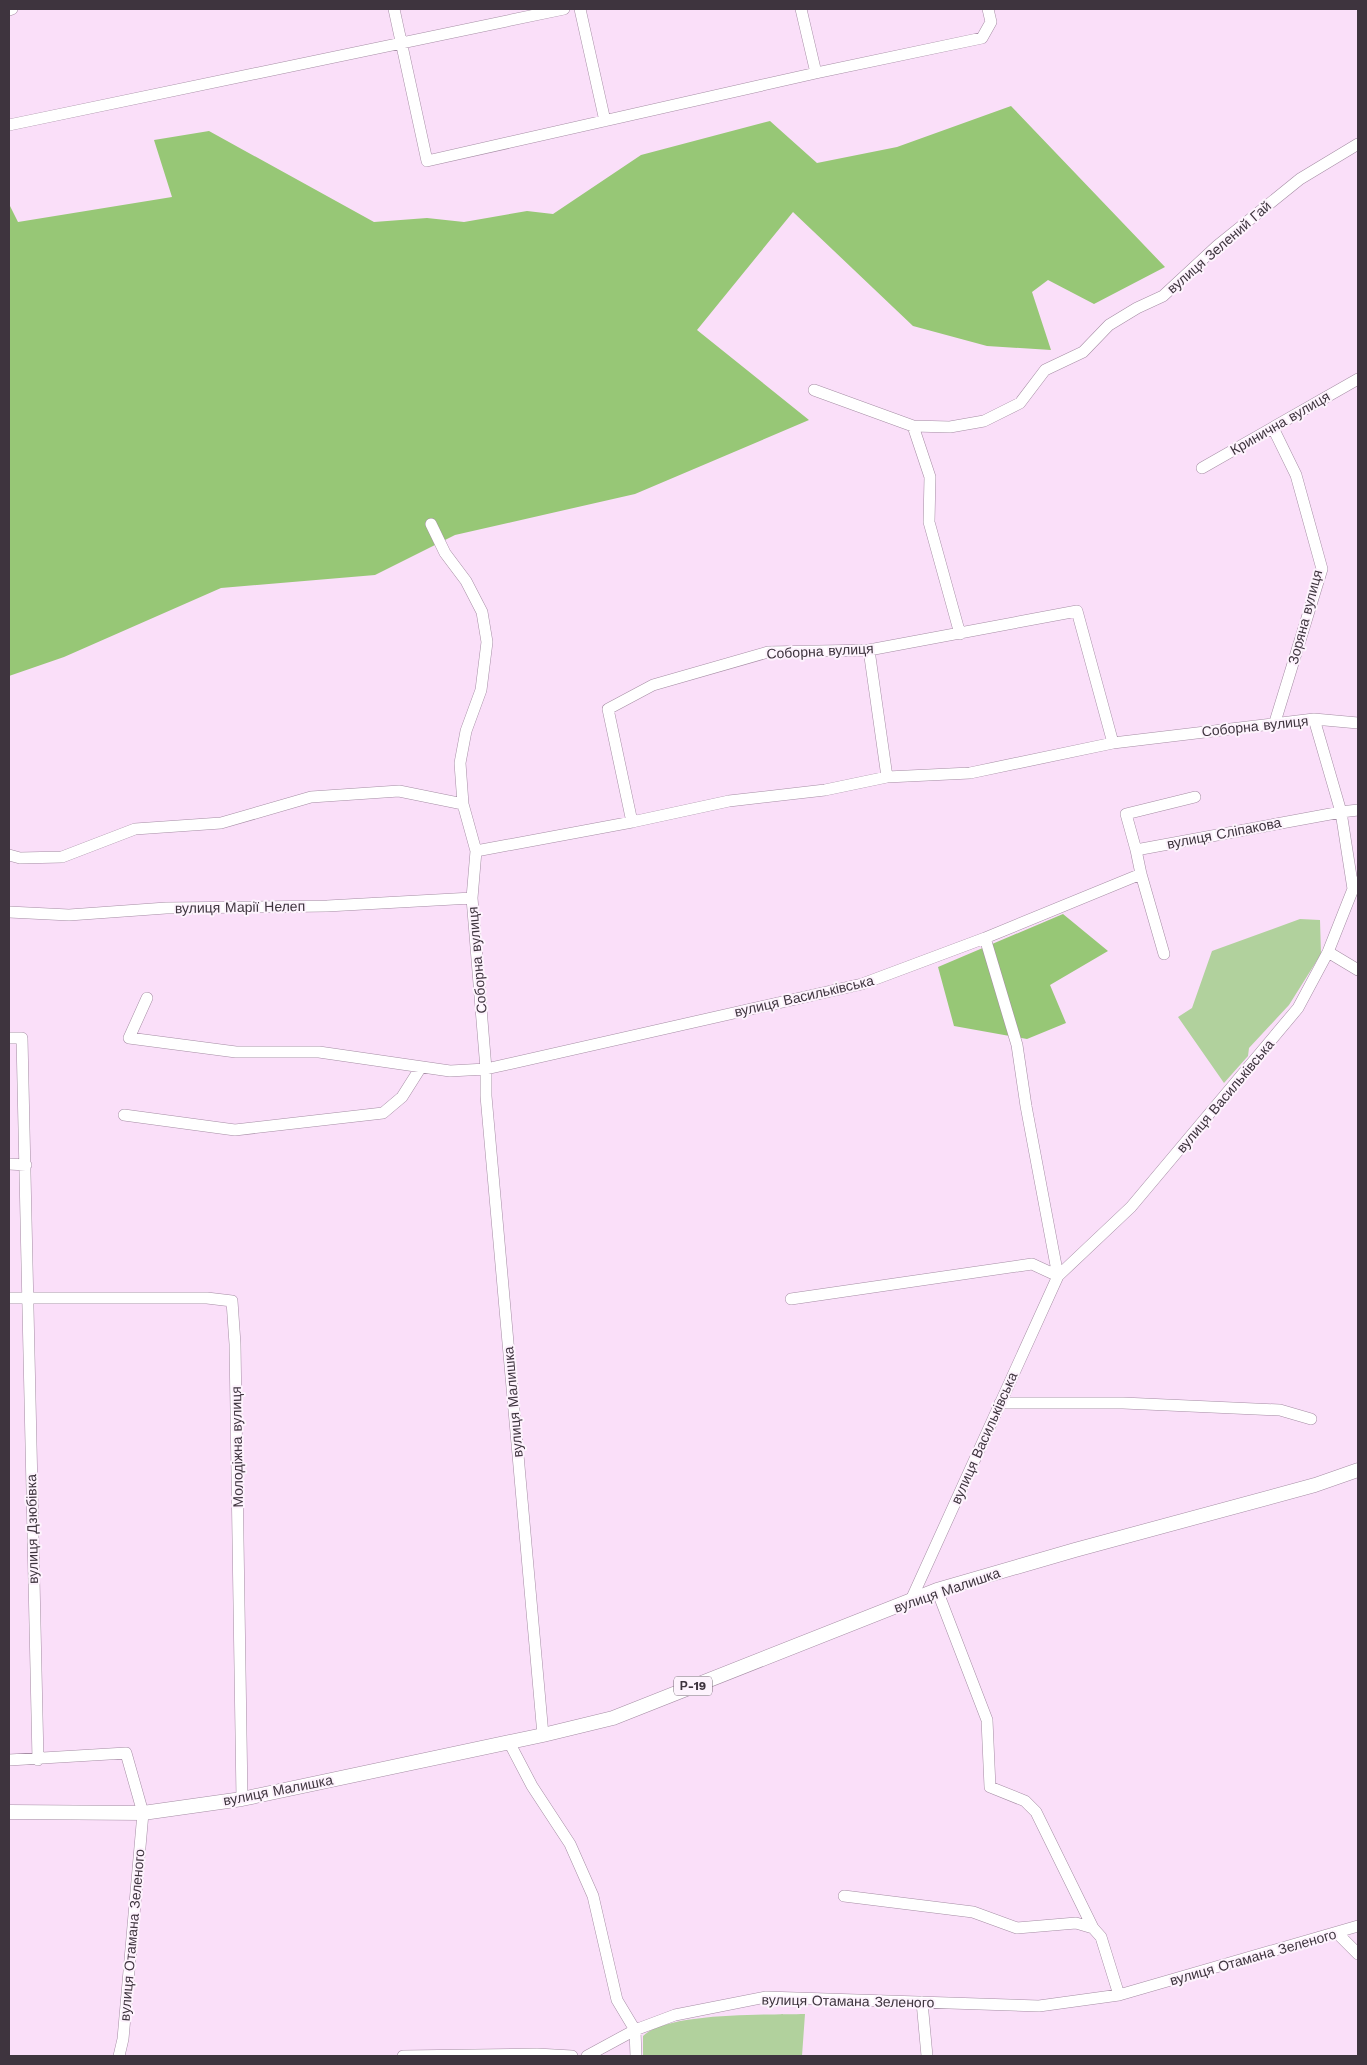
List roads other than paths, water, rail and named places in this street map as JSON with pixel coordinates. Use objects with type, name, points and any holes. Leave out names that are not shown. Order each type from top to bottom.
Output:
[{"type":"main road","name":"вулиця Малишка","points":[[9,1812],[143,1813],[242,1799],[543,1735],[613,1718],[937,1590],[1074,1550],[1315,1485],[1358,1470]]},
{"type":"street","points":[[394,9],[427,161],[816,73],[982,38],[991,22],[988,9]]},
{"type":"street","points":[[9,125],[564,9]]},
{"type":"street","points":[[580,9],[605,121]]},
{"type":"street","points":[[801,9],[816,73]]},
{"type":"street","name":"вулиця Зелений Гай","points":[[814,390],[913,426],[950,427],[984,421],[1020,403],[1045,370],[1083,352],[1109,326],[1137,308],[1163,296],[1218,246],[1300,179],[1358,144]]},
{"type":"street","name":"Кринична вулиця","points":[[1202,468],[1358,378]]},
{"type":"street","points":[[913,426],[930,477],[929,522],[960,634]]},
{"type":"street","name":"Зоряна вулиця","points":[[1273,428],[1296,475],[1322,569],[1275,722]]},
{"type":"street","name":"Соборна вулиця","points":[[431,524],[445,553],[466,581],[482,612],[487,642],[481,690],[466,731],[460,763],[463,804],[476,851],[472,898],[486,1069]]},
{"type":"street","name":"Соборна вулиця","points":[[632,822],[608,709],[653,684],[768,652],[868,650],[1076,611],[1113,743]]},
{"type":"street","points":[[868,650],[887,777]]},
{"type":"street","points":[[1314,719],[1358,723]]},
{"type":"street","name":"Соборна вулиця","points":[[476,851],[632,822],[729,801],[825,790],[887,777],[970,773],[1113,743],[1275,722],[1314,719],[1341,812]]},
{"type":"street","points":[[9,855],[20,858],[62,857],[135,829],[221,822],[311,797],[399,792],[463,804]]},
{"type":"street","points":[[1164,954],[1126,814],[1195,796]]},
{"type":"street","points":[[1355,885],[1341,812],[1358,810]]},
{"type":"street","name":"вулиця Сліпакова","points":[[1136,850],[1341,812]]},
{"type":"street","name":"вулиця Васильківська","points":[[147,998],[129,1038],[236,1052],[318,1052],[450,1071],[486,1069],[862,984],[985,938],[1141,874]]},
{"type":"street","name":"вулиця Васильківська","points":[[911,1600],[1058,1276],[1131,1207],[1292,1015],[1328,952],[1355,885]]},
{"type":"street","name":"вулиця Марії Нелеп","points":[[9,912],[69,915],[166,908],[317,906],[472,898]]},
{"type":"street","points":[[985,938],[1017,1044],[1058,1276]]},
{"type":"street","points":[[1328,952],[1358,970]]},
{"type":"street","name":"вулиця Дзюбівка","points":[[9,1038],[22,1038],[38,1760]]},
{"type":"street","points":[[124,1114],[235,1130],[383,1113],[402,1097],[421,1067]]},
{"type":"street","name":"вулиця Малишка","points":[[486,1069],[486,1096],[543,1735]]},
{"type":"street","points":[[9,1164],[26,1165]]},
{"type":"street","points":[[791,1299],[1032,1264],[1058,1276]]},
{"type":"street","points":[[9,1298],[27,1299]]},
{"type":"street","name":"Молодіжна вулиця","points":[[27,1299],[207,1298],[232,1301],[235,1354],[242,1799]]},
{"type":"street","points":[[1000,1403],[1123,1403],[1280,1410],[1310,1419]]},
{"type":"street","points":[[937,1590],[986,1720],[990,1787],[1025,1801],[1036,1812],[1093,1928],[1101,1937],[1120,1995]]},
{"type":"street","points":[[509,1742],[532,1786],[570,1844],[593,1896],[617,2000],[635,2030],[636,2056]]},
{"type":"street","points":[[9,1760],[38,1760],[126,1753],[143,1813]]},
{"type":"street","name":"вулиця Отамана Зеленого","points":[[119,2056],[123,2039],[143,1813]]},
{"type":"street","points":[[844,1896],[973,1912],[1017,1928],[1076,1923],[1093,1928]]},
{"type":"street","name":"вулиця Отамана Зеленого","points":[[587,2056],[635,2030],[675,2016],[766,1997],[1039,2006],[1120,1995],[1358,1926]]},
{"type":"street","points":[[1337,1933],[1358,1954]]},
{"type":"street","points":[[922,2002],[926,2056]]},
{"type":"street","points":[[403,2056],[572,2056]]}]
